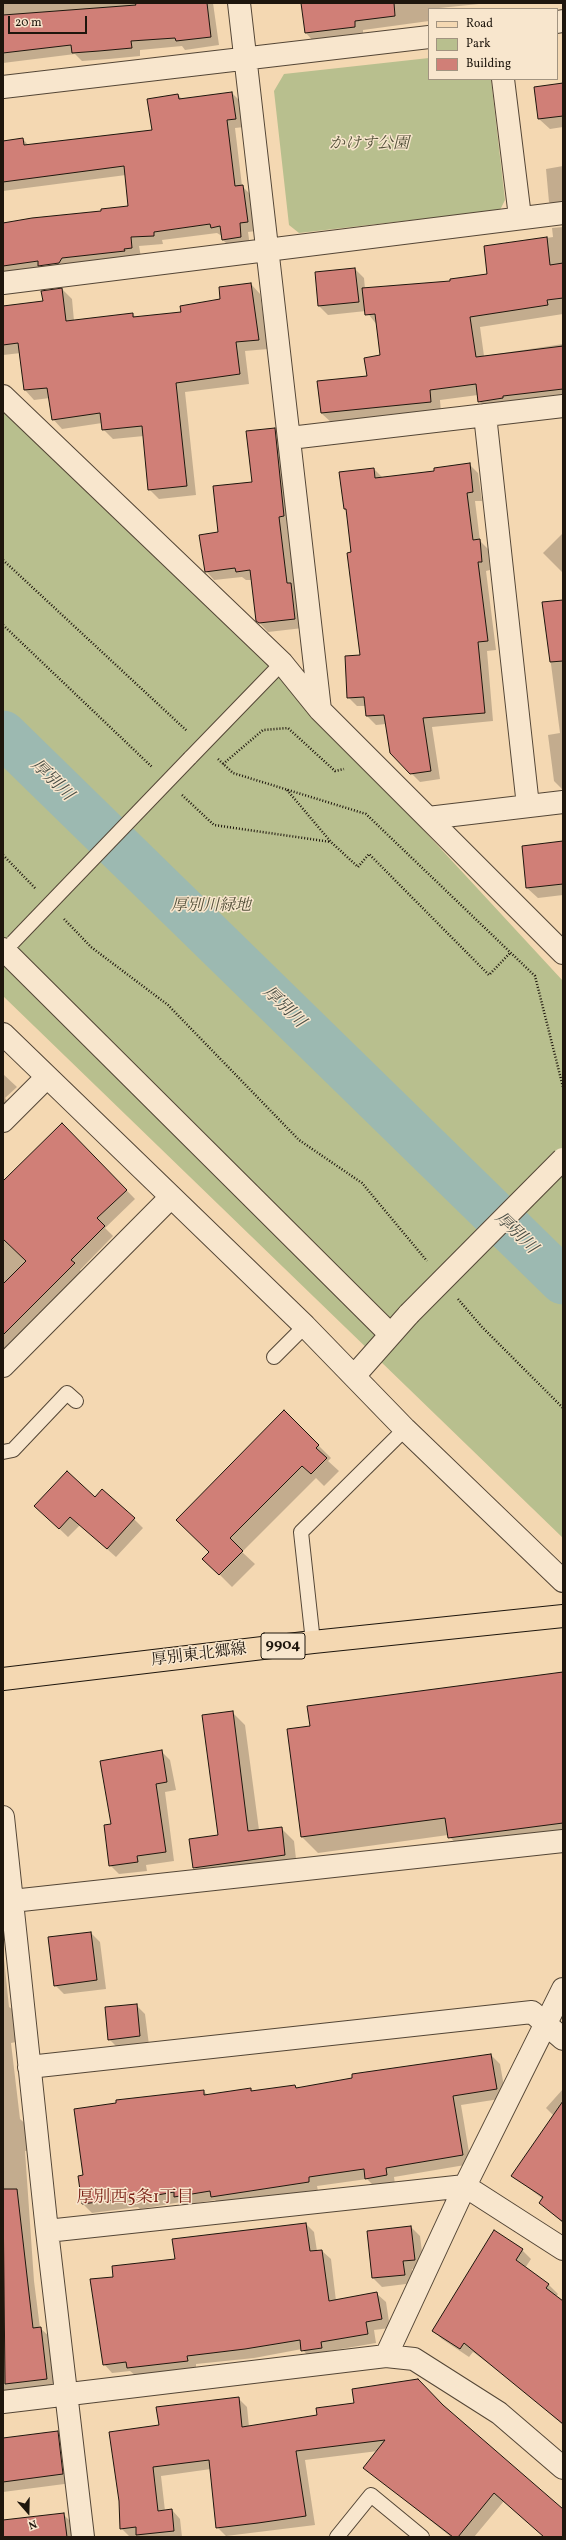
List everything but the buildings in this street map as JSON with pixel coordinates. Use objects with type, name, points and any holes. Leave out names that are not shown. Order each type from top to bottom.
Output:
[{"type":"main road","name":"厚別東北郷線","points":[[3,1679],[313,1642],[563,1616]]},
{"type":"street","points":[[239,3],[320,710]]},
{"type":"street","points":[[3,87],[428,37]]},
{"type":"street","points":[[503,80],[520,218]]},
{"type":"street","points":[[3,283],[268,248],[563,213]]},
{"type":"street","points":[[3,396],[282,663],[320,710],[563,954]]},
{"type":"street","points":[[290,438],[563,406]]},
{"type":"street","points":[[485,415],[528,806]]},
{"type":"street","points":[[428,818],[563,802]]},
{"type":"street","points":[[7,947],[390,1334]]},
{"type":"street","points":[[3,1034],[305,1326],[354,1375],[404,1429],[563,1581]]},
{"type":"street","points":[[3,1121],[47,1077]]},
{"type":"street","points":[[354,1375],[409,1314],[563,1159]]},
{"type":"street","points":[[3,1366],[171,1197]]},
{"type":"street","points":[[3,1817],[8,1901],[30,2067],[47,2231],[83,2537]]},
{"type":"street","points":[[8,1901],[563,1841]]},
{"type":"street","points":[[386,2356],[466,2186],[563,1988]]},
{"type":"street","points":[[30,2067],[532,2012],[563,2039]]},
{"type":"street","points":[[47,2231],[466,2186],[563,2249]]},
{"type":"street","points":[[3,2402],[386,2356],[414,2359],[499,2412],[563,2468]]},
{"type":"lane","points":[[7,947],[282,663]]},
{"type":"lane","points":[[274,1358],[305,1326]]},
{"type":"lane","points":[[3,1452],[13,1450],[67,1393],[76,1401]]},
{"type":"lane","points":[[313,1642],[301,1532],[404,1429]]},
{"type":"lane","points":[[337,2537],[371,2495],[422,2537]]},
{"type":"path","points":[[3,560],[233,773],[366,814],[535,976],[563,1087]]},
{"type":"path","points":[[3,626],[157,771]]},
{"type":"path","points":[[223,764],[263,730],[288,728],[335,771],[350,767],[368,758]]},
{"type":"path","points":[[287,790],[331,842],[358,867],[369,854],[490,975],[510,953]]},
{"type":"path","points":[[180,793],[214,825],[331,842]]},
{"type":"path","points":[[3,855],[42,895]]},
{"type":"path","points":[[58,912],[92,947],[168,1005],[299,1140],[362,1183],[432,1267]]},
{"type":"path","points":[[457,1297],[482,1327],[563,1408]]},
{"type":"green space","name":"かけす公園","points":[[428,58],[428,80],[491,80],[505,200],[500,210],[299,233],[289,225],[274,91],[284,74]]},
{"type":"green space","name":"厚別川緑地","points":[[3,412],[295,691],[563,981],[563,1538],[3,996]]},
{"type":"waterway","name":"厚別川","points":[[3,734],[563,1281]]},
{"type":"district","name":"厚別西5条1丁目","points":[[135,2199]]}]
